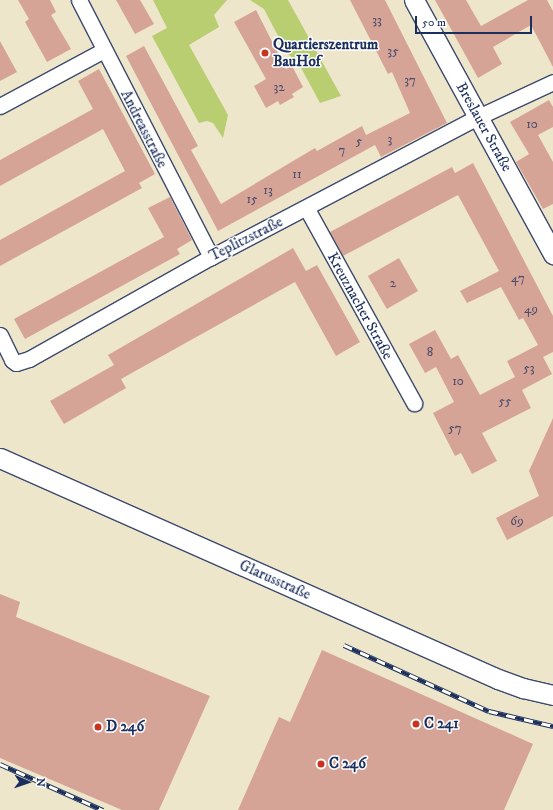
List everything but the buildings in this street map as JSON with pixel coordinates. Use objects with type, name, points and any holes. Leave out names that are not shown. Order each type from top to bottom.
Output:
[{"type":"street","name":"Andreasstraße","points":[[79,0],[211,257]]},
{"type":"street","name":"Breslauer Straße","points":[[414,0],[553,254]]},
{"type":"street","points":[[0,106],[104,50]]},
{"type":"street","name":"Teplitzstraße","points":[[0,335],[8,354],[16,363],[29,359],[211,257],[307,209],[478,117],[553,82]]},
{"type":"street","name":"Kreuznacher Straße","points":[[307,209],[414,403]]},
{"type":"street","name":"Glarusstraße","points":[[0,458],[498,680],[523,688],[553,694]]},
{"type":"green space","points":[[153,0],[227,0],[214,15],[219,27],[189,45],[228,115],[223,138],[213,123],[207,121],[199,123],[152,36],[167,28]]},
{"type":"green space","points":[[250,0],[288,0],[341,96],[320,103],[299,64],[287,53],[264,9]]},
{"type":"railway","points":[[344,645],[489,711],[553,726]]},
{"type":"railway","points":[[0,764],[103,810]]},
{"type":"place","name":"Quartierszentrum BauHof","points":[[265,53]]},
{"type":"place","name":"C 241","points":[[416,724]]},
{"type":"place","name":"D 246","points":[[98,727]]},
{"type":"place","name":"C 246","points":[[321,764]]}]
